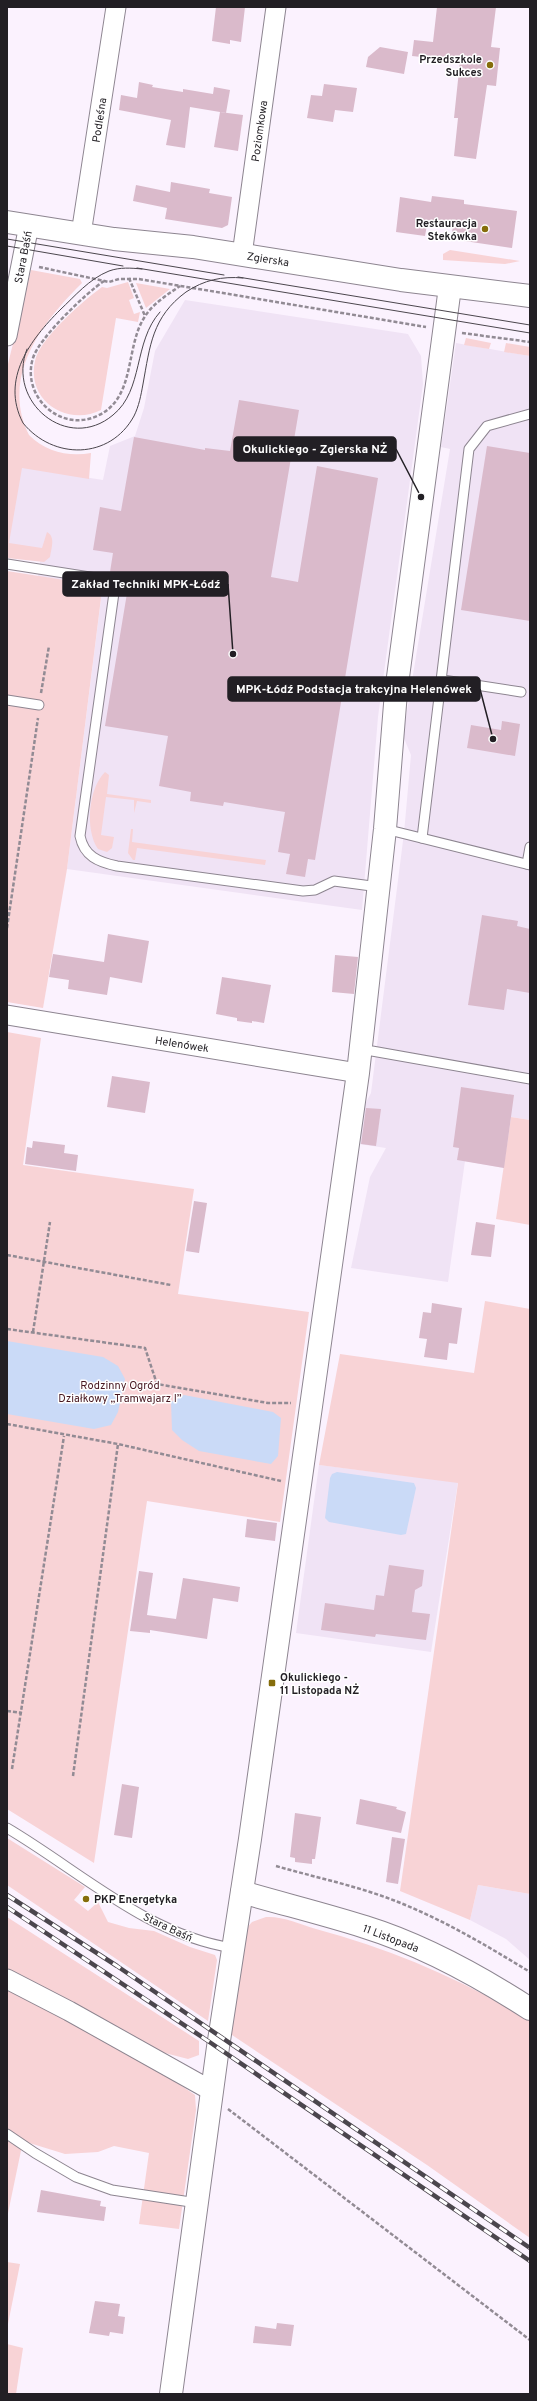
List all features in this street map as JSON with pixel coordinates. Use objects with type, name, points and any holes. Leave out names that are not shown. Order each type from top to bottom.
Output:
[{"type":"street","name":"Podleśna","points":[[81,234],[116,7]]},
{"type":"street","name":"Poziomkowa","points":[[242,255],[276,7]]},
{"type":"street","name":"Zgierska","points":[[7,222],[81,234],[242,255],[450,287],[530,296]]},
{"type":"street","name":"Stara Baśń","points":[[7,336],[30,225]]},
{"type":"street","points":[[171,2394],[212,2091],[234,1948],[358,1073],[385,829],[396,692],[450,287]]},
{"type":"street","name":"Helenówek","points":[[7,1015],[358,1073]]},
{"type":"street","name":"11 Listopada","points":[[242,1892],[365,1927],[396,1939],[474,1975],[530,2009]]},
{"type":"street","points":[[7,1979],[69,2011],[212,2091]]},
{"type":"lane","points":[[422,838],[443,680],[468,450],[487,426],[530,414]]},
{"type":"lane","points":[[7,564],[96,578],[109,583],[114,593],[80,836],[87,853],[100,861],[117,866],[303,891],[315,890],[334,881],[379,887]]},
{"type":"lane","points":[[443,680],[521,692]]},
{"type":"lane","points":[[7,700],[40,705]]},
{"type":"lane","points":[[385,829],[528,864],[530,847]]},
{"type":"lane","points":[[372,1051],[530,1079]]},
{"type":"lane","name":"Stara Baśń","points":[[7,1828],[151,1921],[201,1943],[234,1948]]},
{"type":"lane","points":[[7,2134],[34,2153],[76,2177],[112,2190],[198,2203]]},
{"type":"path","points":[[23,264],[104,281],[129,278],[429,328]]},
{"type":"path","points":[[129,278],[145,316]]},
{"type":"path","points":[[104,281],[37,347],[31,364],[31,383],[39,401],[46,408],[61,417],[79,420],[97,416],[108,409],[118,398],[123,387],[134,341],[145,316],[159,301],[181,286]]},
{"type":"path","points":[[456,332],[530,342]]},
{"type":"path","points":[[7,928],[49,646]]},
{"type":"path","points":[[33,1332],[50,1222]]},
{"type":"path","points":[[7,1256],[171,1285]]},
{"type":"path","points":[[7,1329],[145,1348],[157,1384],[268,1403],[296,1404]]},
{"type":"path","points":[[7,1424],[64,1436],[118,1444],[286,1482]]},
{"type":"path","points":[[12,1769],[22,1713],[64,1436]]},
{"type":"path","points":[[72,1776],[118,1444]]},
{"type":"path","points":[[7,1711],[22,1713]]},
{"type":"path","points":[[276,1866],[371,1892],[418,1911],[474,1937],[530,1972]]},
{"type":"path","points":[[212,2091],[225,2107],[283,2153],[530,2340]]},
{"type":"shaded area","points":[[185,300],[408,334],[421,356],[423,384],[378,717],[362,910],[67,869],[101,599],[36,590],[42,549],[8,544],[21,467],[103,480],[110,446],[135,436],[144,408],[155,351]]},
{"type":"shaded area","points":[[456,343],[530,356],[530,1120],[511,1117],[504,1168],[465,1161],[448,1282],[351,1268],[370,1177],[386,1148],[359,1144],[363,1108],[371,1093],[404,833],[411,755],[403,736],[450,449],[441,447]]},
{"type":"shaded area","points":[[319,1465],[458,1482],[431,1652],[296,1633]]},
{"type":"shaded area","points":[[478,1885],[530,1894],[530,1960],[506,1939],[470,1920]]},
{"type":"green space","points":[[450,250],[520,261],[505,264],[443,260],[443,254]]},
{"type":"green space","points":[[31,270],[80,279],[82,283],[53,315],[40,333],[30,352],[22,372],[19,392],[21,413],[29,435],[43,446],[66,454],[91,453],[89,479],[22,468],[9,543],[42,548],[47,532],[50,534],[52,543],[50,557],[44,562],[7,558],[7,368]]},
{"type":"green space","points":[[128,282],[134,298],[129,300],[134,314],[140,312],[138,322],[116,318],[101,410],[88,414],[76,415],[63,413],[52,407],[43,399],[37,388],[34,375],[35,361],[45,342],[63,321],[102,287],[107,288]]},
{"type":"green space","points":[[136,283],[170,289],[146,308]]},
{"type":"green space","points":[[466,338],[491,343],[489,349],[464,345]]},
{"type":"green space","points":[[506,343],[530,347],[530,356],[504,352]]},
{"type":"green space","points":[[7,571],[90,584],[98,589],[101,598],[67,869],[43,1008],[7,1002]]},
{"type":"green space","points":[[105,772],[109,775],[107,794],[151,800],[151,803],[137,801],[134,813],[134,800],[106,797],[101,835],[114,837],[112,848],[107,852],[98,849],[91,831],[90,821],[90,810],[95,789],[99,779]]},
{"type":"green space","points":[[131,829],[133,829],[132,842],[266,860],[265,865],[137,848],[135,860],[133,860],[128,853]]},
{"type":"green space","name":"Rodzinny Ogród Działkowy „Tramwajarz I”","points":[[7,1032],[41,1038],[23,1165],[194,1189],[178,1294],[309,1312],[280,1522],[147,1501],[94,1863],[7,1809]]},
{"type":"green space","points":[[511,1117],[530,1120],[530,1225],[496,1219]]},
{"type":"green space","points":[[485,1301],[530,1309],[530,1894],[478,1885],[470,1920],[400,1891],[458,1483],[319,1465],[340,1354],[474,1373]]},
{"type":"green space","points":[[7,1838],[85,1887],[74,1900],[88,1911],[98,1902],[108,1922],[129,1928],[154,1931],[190,1947],[215,1955],[217,1960],[208,2021],[7,1885]]},
{"type":"green space","points":[[7,1917],[199,2041],[199,2055],[188,2059],[161,2052],[92,2017],[142,2059],[195,2095],[196,2110],[179,2229],[139,2224],[149,2153],[114,2146],[98,2152],[65,2154],[23,2141],[7,2218]]},
{"type":"green space","points":[[266,1917],[291,1921],[399,1956],[479,1992],[530,2020],[530,2238],[427,2165],[229,2033],[245,1930],[252,1922]]},
{"type":"green space","points":[[7,2262],[20,2264],[7,2329]]},
{"type":"green space","points":[[7,2344],[23,2348],[16,2394],[7,2394]]},
{"type":"water","points":[[7,1341],[103,1357],[118,1366],[125,1379],[118,1412],[111,1425],[94,1429],[7,1414]]},
{"type":"water","points":[[184,1395],[273,1412],[281,1418],[278,1456],[271,1464],[199,1451],[182,1440],[172,1430],[171,1402]]},
{"type":"water","points":[[337,1472],[414,1483],[416,1488],[406,1534],[401,1535],[329,1522],[325,1518],[330,1478],[332,1474]]},
{"type":"building","points":[[216,7],[245,7],[241,42],[230,40],[230,44],[212,41]]},
{"type":"building","points":[[437,7],[496,7],[491,47],[500,48],[496,86],[487,85],[476,159],[454,156],[458,118],[454,118],[460,61],[412,56],[414,40],[433,42]]},
{"type":"building","points":[[380,47],[408,52],[404,74],[366,67],[368,57]]},
{"type":"building","points":[[139,82],[153,85],[152,87],[183,92],[183,89],[213,94],[214,87],[230,90],[226,113],[190,107],[185,148],[166,145],[171,120],[119,110],[121,95],[137,98]]},
{"type":"building","points":[[324,84],[357,88],[353,112],[335,110],[333,122],[307,118],[311,95],[322,96]]},
{"type":"building","points":[[220,112],[243,115],[238,151],[214,147]]},
{"type":"building","points":[[171,182],[210,189],[209,193],[232,197],[228,225],[222,228],[165,219],[167,208],[133,201],[136,185],[170,192]]},
{"type":"building","points":[[432,196],[464,200],[464,204],[517,211],[512,248],[451,239],[454,220],[427,225],[425,236],[396,232],[400,197],[431,202]]},
{"type":"building","points":[[239,400],[299,410],[271,577],[298,582],[317,466],[378,478],[315,860],[308,859],[305,877],[286,874],[290,854],[278,852],[285,812],[224,802],[223,806],[190,801],[191,792],[159,786],[168,736],[105,726],[130,575],[110,572],[113,553],[93,550],[100,507],[121,511],[134,437],[205,450],[205,448],[230,451]]},
{"type":"building","points":[[487,446],[530,453],[530,621],[461,610]]},
{"type":"building","points":[[502,721],[520,724],[515,756],[467,748],[471,725],[501,730]]},
{"type":"building","points":[[482,915],[518,921],[517,926],[530,929],[530,993],[507,989],[504,1010],[468,1005]]},
{"type":"building","points":[[108,934],[149,941],[142,983],[110,977],[107,995],[68,989],[69,980],[49,977],[53,954],[104,962]]},
{"type":"building","points":[[335,955],[358,957],[354,994],[332,992]]},
{"type":"building","points":[[222,977],[271,985],[264,1023],[237,1021],[237,1018],[216,1014]]},
{"type":"building","points":[[112,1076],[150,1082],[145,1113],[107,1107]]},
{"type":"building","points":[[461,1087],[514,1095],[504,1168],[457,1160],[459,1148],[453,1147]]},
{"type":"building","points":[[366,1108],[381,1109],[376,1146],[361,1144]]},
{"type":"building","points":[[33,1141],[65,1145],[64,1153],[78,1155],[76,1171],[25,1164],[27,1147],[32,1148]]},
{"type":"building","points":[[194,1201],[207,1203],[199,1253],[186,1251]]},
{"type":"building","points":[[476,1222],[495,1225],[491,1257],[471,1255]]},
{"type":"building","points":[[432,1303],[462,1308],[457,1344],[449,1343],[447,1360],[424,1357],[427,1339],[419,1338],[423,1312],[431,1313]]},
{"type":"building","points":[[247,1519],[277,1523],[275,1541],[245,1537]]},
{"type":"building","points":[[389,1565],[424,1570],[422,1586],[415,1590],[412,1612],[430,1614],[426,1640],[376,1634],[375,1637],[321,1630],[325,1603],[374,1610],[376,1595],[384,1596]]},
{"type":"building","points":[[139,1571],[153,1573],[147,1615],[176,1619],[183,1578],[240,1587],[238,1602],[213,1598],[207,1639],[150,1630],[150,1633],[130,1631]]},
{"type":"building","points":[[122,1784],[139,1787],[132,1838],[114,1835]]},
{"type":"building","points":[[360,1799],[397,1807],[396,1809],[406,1812],[401,1833],[356,1824]]},
{"type":"building","points":[[295,1813],[321,1817],[315,1859],[312,1859],[312,1864],[295,1862],[295,1858],[290,1857]]},
{"type":"building","points":[[392,1837],[405,1839],[398,1884],[386,1882]]},
{"type":"building","points":[[41,2190],[101,2201],[100,2206],[106,2207],[104,2221],[37,2212]]},
{"type":"building","points":[[95,2301],[120,2304],[118,2316],[125,2317],[123,2334],[110,2332],[109,2336],[89,2333]]},
{"type":"building","points":[[277,2323],[294,2325],[291,2346],[253,2343],[255,2326],[276,2329]]},
{"type":"tram line","points":[[7,239],[224,275]]},
{"type":"tram line","points":[[7,246],[123,266]]},
{"type":"tram line","points":[[137,268],[530,333]]},
{"type":"tram line","points":[[142,269],[117,269],[95,278],[49,321],[29,347],[17,376],[15,391],[17,407],[23,423],[35,435],[50,444],[65,449],[81,450],[96,447],[111,441],[124,430],[134,416],[137,408],[141,396],[154,333],[166,312],[186,292],[200,284],[220,278],[243,278]]},
{"type":"tram line","points":[[238,277],[530,325]]},
{"type":"tram line","points":[[27,349],[23,369],[25,387],[33,403],[45,416],[60,425],[78,428],[96,425],[113,415],[123,405],[130,393],[146,337],[160,312]]},
{"type":"railway","points":[[7,1895],[117,1966],[530,2248]]},
{"type":"railway","points":[[7,1907],[208,2041],[530,2261]]},
{"type":"place","name":"Przedszkole Sukces","points":[[490,65]]},
{"type":"place","name":"Restauracja Stekówka","points":[[485,229]]},
{"type":"place","name":"Okulickiego - Zgierska NŻ","points":[[421,497]]},
{"type":"place","name":"Zakład Techniki MPK-Łódź","points":[[233,654]]},
{"type":"place","name":"MPK-Łódź Podstacja trakcyjna Helenówek","points":[[493,739]]},
{"type":"place","name":"Okulickiego - 11 Listopada NŻ","points":[[272,1683]]},
{"type":"place","name":"PKP Energetyka","points":[[86,1899]]}]
